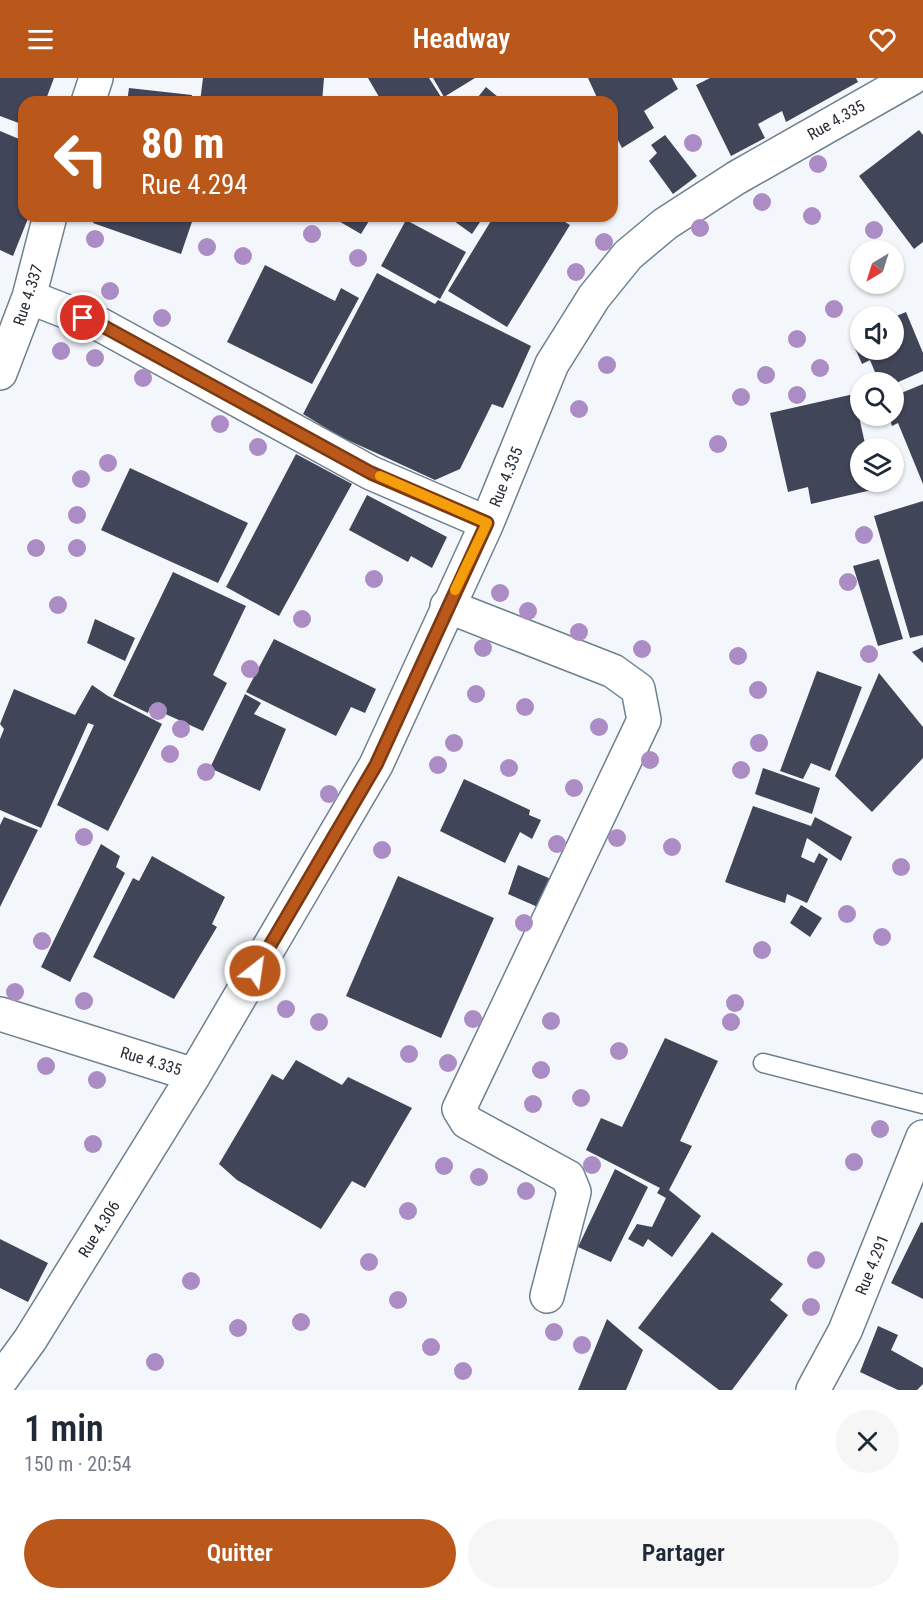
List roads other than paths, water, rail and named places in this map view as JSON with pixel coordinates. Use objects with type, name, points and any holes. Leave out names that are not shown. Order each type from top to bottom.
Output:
[{"type":"street","points":[[90,96],[96,78]]},
{"type":"street","name":"Rue 4.335","points":[[0,1014],[194,1075],[376,765],[487,523],[552,364],[594,297],[628,255],[665,224],[736,178],[912,78]]},
{"type":"street","name":"Rue 4.337","points":[[0,374],[29,297],[48,222]]},
{"type":"street","points":[[29,297],[101,325],[371,473],[487,523]]},
{"type":"street","points":[[447,606],[613,671],[638,689],[644,720],[459,1109],[467,1122],[568,1177],[574,1192],[547,1296]]},
{"type":"street","name":"Rue 4.306","points":[[0,1381],[30,1340],[194,1075]]},
{"type":"street","name":"Rue 4.291","points":[[813,1390],[845,1331],[923,1137]]},
{"type":"lane","points":[[763,1063],[923,1104]]}]
